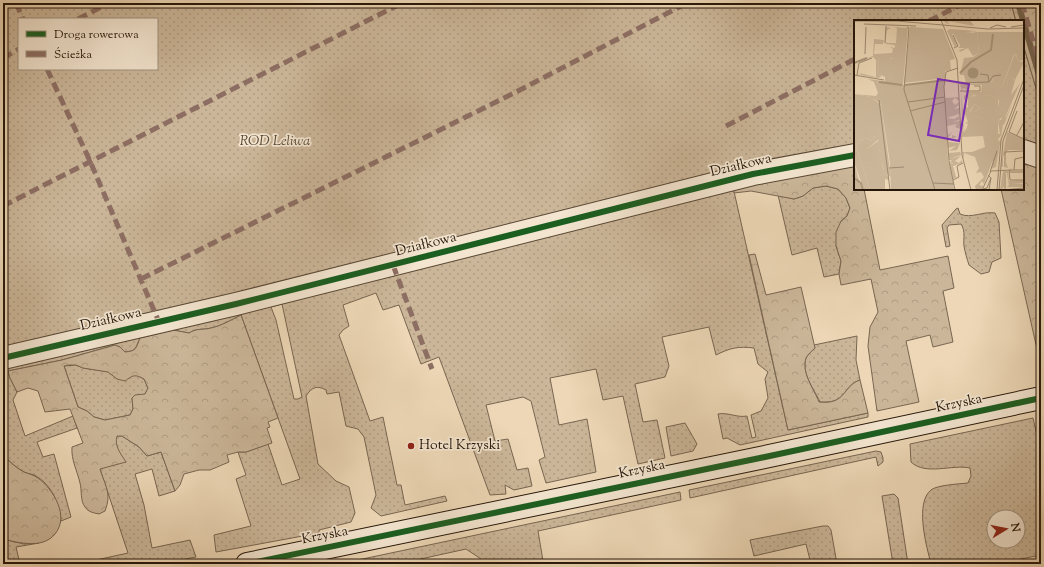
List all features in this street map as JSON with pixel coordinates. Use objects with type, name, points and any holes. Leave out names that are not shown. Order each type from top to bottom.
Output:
[{"type":"street","points":[[1024,152],[1041,157]]},
{"type":"street","name":"Działkowa","points":[[3,358],[236,304],[753,174],[854,154]]},
{"type":"street","name":"Krzyska","points":[[247,564],[1041,398]]},
{"type":"green space","name":"ROD Leliwa","points":[[3,3],[1011,3],[1016,20],[854,20],[854,148],[3,353]]},
{"type":"green space","points":[[1011,3],[1041,3],[1041,105],[1024,47],[1024,20],[1016,20]]},
{"type":"green space","points":[[1024,47],[1041,105],[1041,147],[1024,142]]},
{"type":"green space","points":[[854,160],[854,166],[733,187],[788,430],[868,413],[868,417],[740,445],[727,438],[723,439],[718,414],[747,416],[752,438],[756,437],[751,415],[761,411],[768,398],[765,379],[768,372],[758,364],[754,348],[734,348],[716,355],[709,327],[662,337],[669,366],[665,377],[635,384],[643,422],[657,420],[665,458],[638,464],[623,396],[603,400],[596,369],[550,378],[559,425],[587,419],[596,472],[546,483],[539,460],[545,457],[531,401],[523,397],[486,405],[495,441],[508,439],[517,470],[528,468],[532,486],[514,490],[505,485],[506,494],[490,495],[439,357],[421,364],[399,305],[383,310],[376,293],[343,305],[349,326],[339,335],[370,421],[383,417],[397,485],[401,485],[405,505],[445,496],[447,501],[381,516],[371,508],[376,495],[364,437],[358,429],[346,426],[339,392],[327,394],[326,390],[317,387],[310,391],[306,396],[318,464],[336,481],[349,487],[355,513],[351,522],[319,530],[319,533],[216,552],[214,535],[251,526],[236,479],[246,475],[238,452],[246,452],[268,444],[282,485],[300,479],[241,315],[211,328],[192,331],[189,333],[173,330],[140,338],[134,350],[129,352],[125,352],[120,347],[115,345],[62,360],[8,371],[17,392],[13,400],[25,436],[73,416],[77,428],[37,442],[43,457],[54,454],[71,517],[61,521],[54,496],[46,484],[36,476],[26,473],[18,468],[3,455],[3,365],[77,346],[229,312],[372,277],[394,276],[434,262],[734,184]],"holes":[[[282,304],[302,397],[294,399],[276,320],[271,307]]]},
{"type":"green space","points":[[1031,163],[1041,167],[1041,367],[1001,190],[1024,190],[1024,165]]},
{"type":"green space","points":[[854,166],[854,190],[864,190],[880,270],[948,256],[954,288],[943,291],[953,342],[933,347],[930,335],[906,341],[919,402],[877,411],[868,346],[870,327],[878,312],[871,279],[841,285],[839,274],[841,261],[836,246],[836,232],[841,221],[847,216],[850,208],[846,198],[838,189],[826,186],[813,188],[803,196],[794,199],[751,191],[734,193],[733,187]]},
{"type":"green space","points":[[826,186],[838,189],[846,198],[850,208],[847,216],[841,221],[836,246],[841,261],[839,274],[824,277],[817,248],[792,255],[778,195],[794,199],[803,196],[813,188]]},
{"type":"green space","points":[[958,208],[960,214],[968,216],[995,213],[999,222],[1001,258],[992,262],[989,272],[981,274],[969,265],[964,246],[964,235],[961,224],[949,225],[947,228],[950,246],[946,247],[942,225]]},
{"type":"green space","points":[[755,254],[766,295],[801,287],[815,348],[806,358],[805,369],[819,402],[835,401],[840,398],[850,386],[860,380],[868,413],[788,430],[749,255]]},
{"type":"green space","points":[[241,315],[278,418],[268,422],[270,427],[267,428],[272,443],[246,452],[238,452],[227,455],[229,462],[210,470],[199,470],[184,474],[180,485],[175,491],[161,452],[147,456],[139,447],[122,436],[117,436],[117,447],[126,462],[100,469],[108,494],[107,505],[105,511],[99,514],[88,510],[82,502],[80,483],[73,461],[72,452],[72,447],[83,443],[70,409],[45,412],[38,391],[28,388],[17,392],[8,371],[62,360],[115,345],[120,347],[125,352],[129,352],[136,348],[140,338],[173,330],[189,333],[195,330],[208,329],[226,323]],"holes":[[[76,365],[83,368],[108,372],[117,379],[125,381],[132,376],[138,376],[144,379],[148,388],[145,394],[135,395],[132,398],[133,409],[130,415],[105,420],[94,417],[87,411],[78,407],[64,366]]]},
{"type":"green space","points":[[857,336],[856,360],[860,380],[850,386],[840,398],[829,402],[820,402],[805,369],[806,358],[815,348],[814,345]]},
{"type":"green space","points":[[76,365],[83,368],[109,372],[117,379],[137,375],[144,379],[148,388],[145,394],[132,398],[133,409],[130,415],[105,420],[94,417],[87,411],[78,407],[64,366]]},
{"type":"green space","points":[[1033,418],[1041,453],[1041,564],[1037,564],[1036,556],[996,564],[933,564],[930,560],[924,534],[923,514],[926,496],[934,488],[968,483],[971,476],[970,468],[955,467],[932,469],[917,466],[911,462],[910,444]]},
{"type":"green space","points":[[685,423],[697,444],[693,451],[671,456],[666,427]]},
{"type":"green space","points":[[116,436],[122,436],[139,447],[147,456],[161,452],[175,491],[159,496],[152,469],[135,474],[144,505],[152,548],[190,540],[196,557],[161,564],[78,564],[128,553],[100,469],[119,452],[115,442]]},
{"type":"green space","points":[[876,451],[881,452],[883,458],[883,462],[878,466],[876,457],[690,498],[689,490]]},
{"type":"green space","points":[[3,455],[18,468],[33,475],[44,483],[58,503],[61,519],[59,527],[50,539],[44,542],[30,544],[3,539]]},
{"type":"green space","points":[[680,492],[681,500],[538,531],[543,561],[553,564],[483,564],[481,559],[466,549],[398,564],[354,564],[353,561]]},
{"type":"green space","points":[[894,494],[898,498],[908,564],[893,564],[882,496]]},
{"type":"green space","points":[[828,526],[831,530],[837,564],[811,564],[806,544],[754,556],[750,540]]},
{"type":"green space","points":[[3,539],[24,544],[39,543],[16,547],[20,564],[3,564]]},
{"type":"waterway","points":[[1018,3],[1023,20]]},
{"type":"waterway","points":[[1024,24],[1041,82]]},
{"type":"marked path","points":[[16,3],[23,18]]},
{"type":"marked path","points":[[80,18],[109,3]]},
{"type":"marked path","points":[[3,206],[402,3]]},
{"type":"marked path","points":[[141,279],[514,93],[687,3]]},
{"type":"marked path","points":[[931,20],[964,3]]},
{"type":"marked path","points":[[1022,3],[1041,68]]},
{"type":"marked path","points":[[3,58],[18,50]]},
{"type":"marked path","points":[[726,126],[854,60]]},
{"type":"marked path","points":[[47,70],[90,161],[159,322]]},
{"type":"marked path","points":[[393,265],[432,369]]},
{"type":"cycle path","points":[[3,358],[236,304],[753,174],[854,155]]},
{"type":"cycle path","points":[[247,564],[760,458],[1041,398]]},
{"type":"place","name":"Hotel Krzyski","points":[[411,446]]}]
